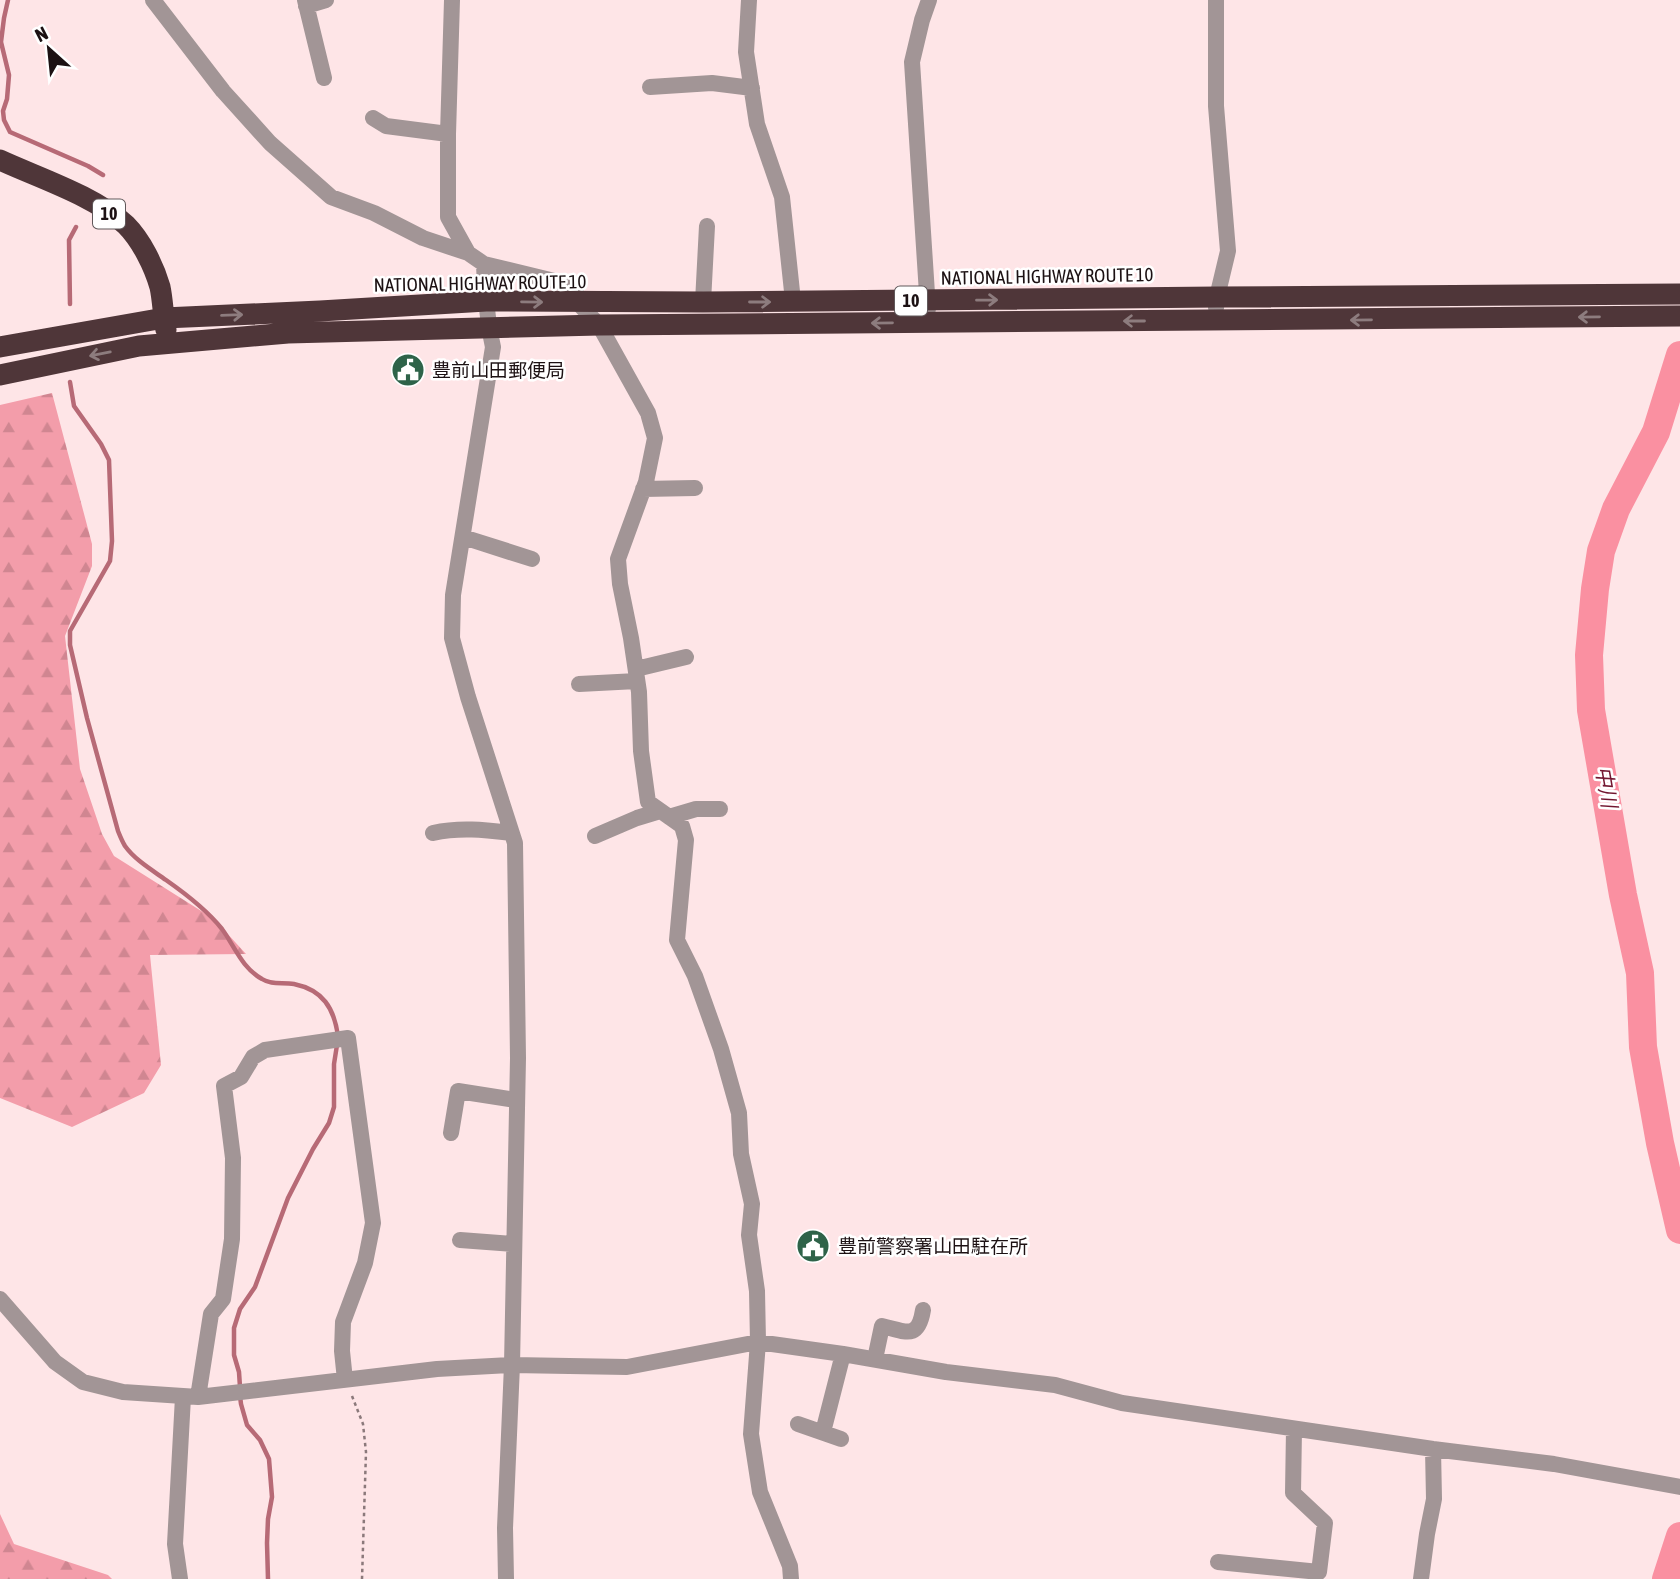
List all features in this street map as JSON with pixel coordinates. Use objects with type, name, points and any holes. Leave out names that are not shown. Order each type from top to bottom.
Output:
[{"type":"highway","name":"10","points":[[0,160],[84,198],[125,225],[134,235],[160,288],[168,344]]},
{"type":"highway","name":"NATIONAL HIGHWAY ROUTE 10","points":[[0,347],[164,318],[486,302],[1680,294]]},
{"type":"highway","name":"10","points":[[0,375],[139,346],[288,332],[599,325],[1680,316]]},
{"type":"street","points":[[153,0],[223,91],[260,132],[331,197],[423,238],[468,253],[484,264],[575,286],[578,303],[599,325],[648,413],[655,438],[643,489],[618,559],[620,584],[637,675],[641,751],[648,802],[682,827],[686,841],[677,940],[695,976],[721,1049],[739,1113],[741,1154],[752,1204],[749,1235],[757,1292],[758,1342],[751,1434],[760,1492],[786,1554],[791,1579]]},
{"type":"street","points":[[324,78],[306,3],[326,0]]},
{"type":"street","points":[[452,0],[448,217],[468,253]]},
{"type":"street","points":[[750,0],[746,52],[751,88],[757,124],[782,197],[793,302]]},
{"type":"street","points":[[929,0],[912,62],[929,322]]},
{"type":"street","points":[[1214,321],[1228,251],[1216,106],[1216,0]]},
{"type":"street","points":[[650,87],[712,83],[751,88]]},
{"type":"street","points":[[373,118],[386,126],[448,134]]},
{"type":"street","points":[[703,302],[707,226]]},
{"type":"street","points":[[484,264],[489,328],[494,347],[453,595],[452,638],[515,844],[519,1058],[512,1365],[505,1528],[506,1579]]},
{"type":"street","points":[[643,489],[695,488]]},
{"type":"street","points":[[463,537],[532,559]]},
{"type":"street","points":[[579,684],[637,675],[686,657]]},
{"type":"street","points":[[595,836],[664,814],[696,809],[720,809]]},
{"type":"street","points":[[433,834],[470,829],[511,833]]},
{"type":"street","points":[[180,1579],[175,1544],[191,1397],[211,1314],[223,1299],[232,1239],[233,1158],[225,1086],[241,1077],[253,1057],[265,1050],[348,1038],[373,1223],[365,1263],[343,1322],[345,1380]]},
{"type":"street","points":[[451,1133],[458,1091],[516,1100]]},
{"type":"street","points":[[460,1240],[514,1244]]},
{"type":"street","points":[[0,1299],[55,1362],[83,1382],[122,1392],[191,1397],[437,1369],[512,1365],[627,1367],[758,1342],[946,1372],[1055,1385],[1122,1403],[1554,1464],[1680,1487]]},
{"type":"street","points":[[875,1359],[882,1326],[909,1332],[921,1323],[923,1310]]},
{"type":"street","points":[[823,1432],[843,1354]]},
{"type":"street","points":[[798,1424],[841,1438]]},
{"type":"street","points":[[1218,1562],[1319,1572],[1325,1523],[1293,1493],[1294,1429]]},
{"type":"street","points":[[1421,1579],[1434,1499],[1433,1449]]},
{"type":"path","points":[[345,1380],[363,1424],[366,1452],[362,1579]]},
{"type":"green space","points":[[52,393],[92,544],[92,566],[65,636],[80,769],[102,834],[114,856],[214,919],[246,954],[150,955],[161,1065],[144,1093],[72,1127],[0,1098],[0,405]]},
{"type":"green space","points":[[0,1514],[14,1544],[108,1575],[112,1579],[0,1579]]},
{"type":"waterway","points":[[8,0],[1,42],[9,75],[3,111],[10,132],[103,175]]},
{"type":"waterway","points":[[70,304],[69,240],[76,227]]},
{"type":"waterway","name":"中川","points":[[1680,355],[1656,432],[1616,509],[1601,551],[1589,655],[1591,710],[1623,895],[1640,973],[1643,1047],[1660,1143],[1680,1230]]},
{"type":"waterway","points":[[70,382],[74,406],[109,460],[112,541],[110,561],[70,631],[70,645],[87,718],[120,835],[134,856],[210,915],[255,974],[269,982],[304,987],[320,996],[334,1017],[338,1036]]},
{"type":"waterway","points":[[240,1387],[234,1355],[234,1328],[240,1309],[255,1287],[288,1198],[329,1123],[334,1107],[337,1045]]},
{"type":"waterway","points":[[240,1396],[247,1425],[260,1440],[269,1459],[272,1497],[268,1519],[268,1579]]},
{"type":"waterway","name":"中川","points":[[1666,1579],[1680,1536]]},
{"type":"place","name":"豊前山田郵便局","points":[[408,370]]},
{"type":"place","name":"豊前警察署山田駐在所","points":[[813,1246]]}]
